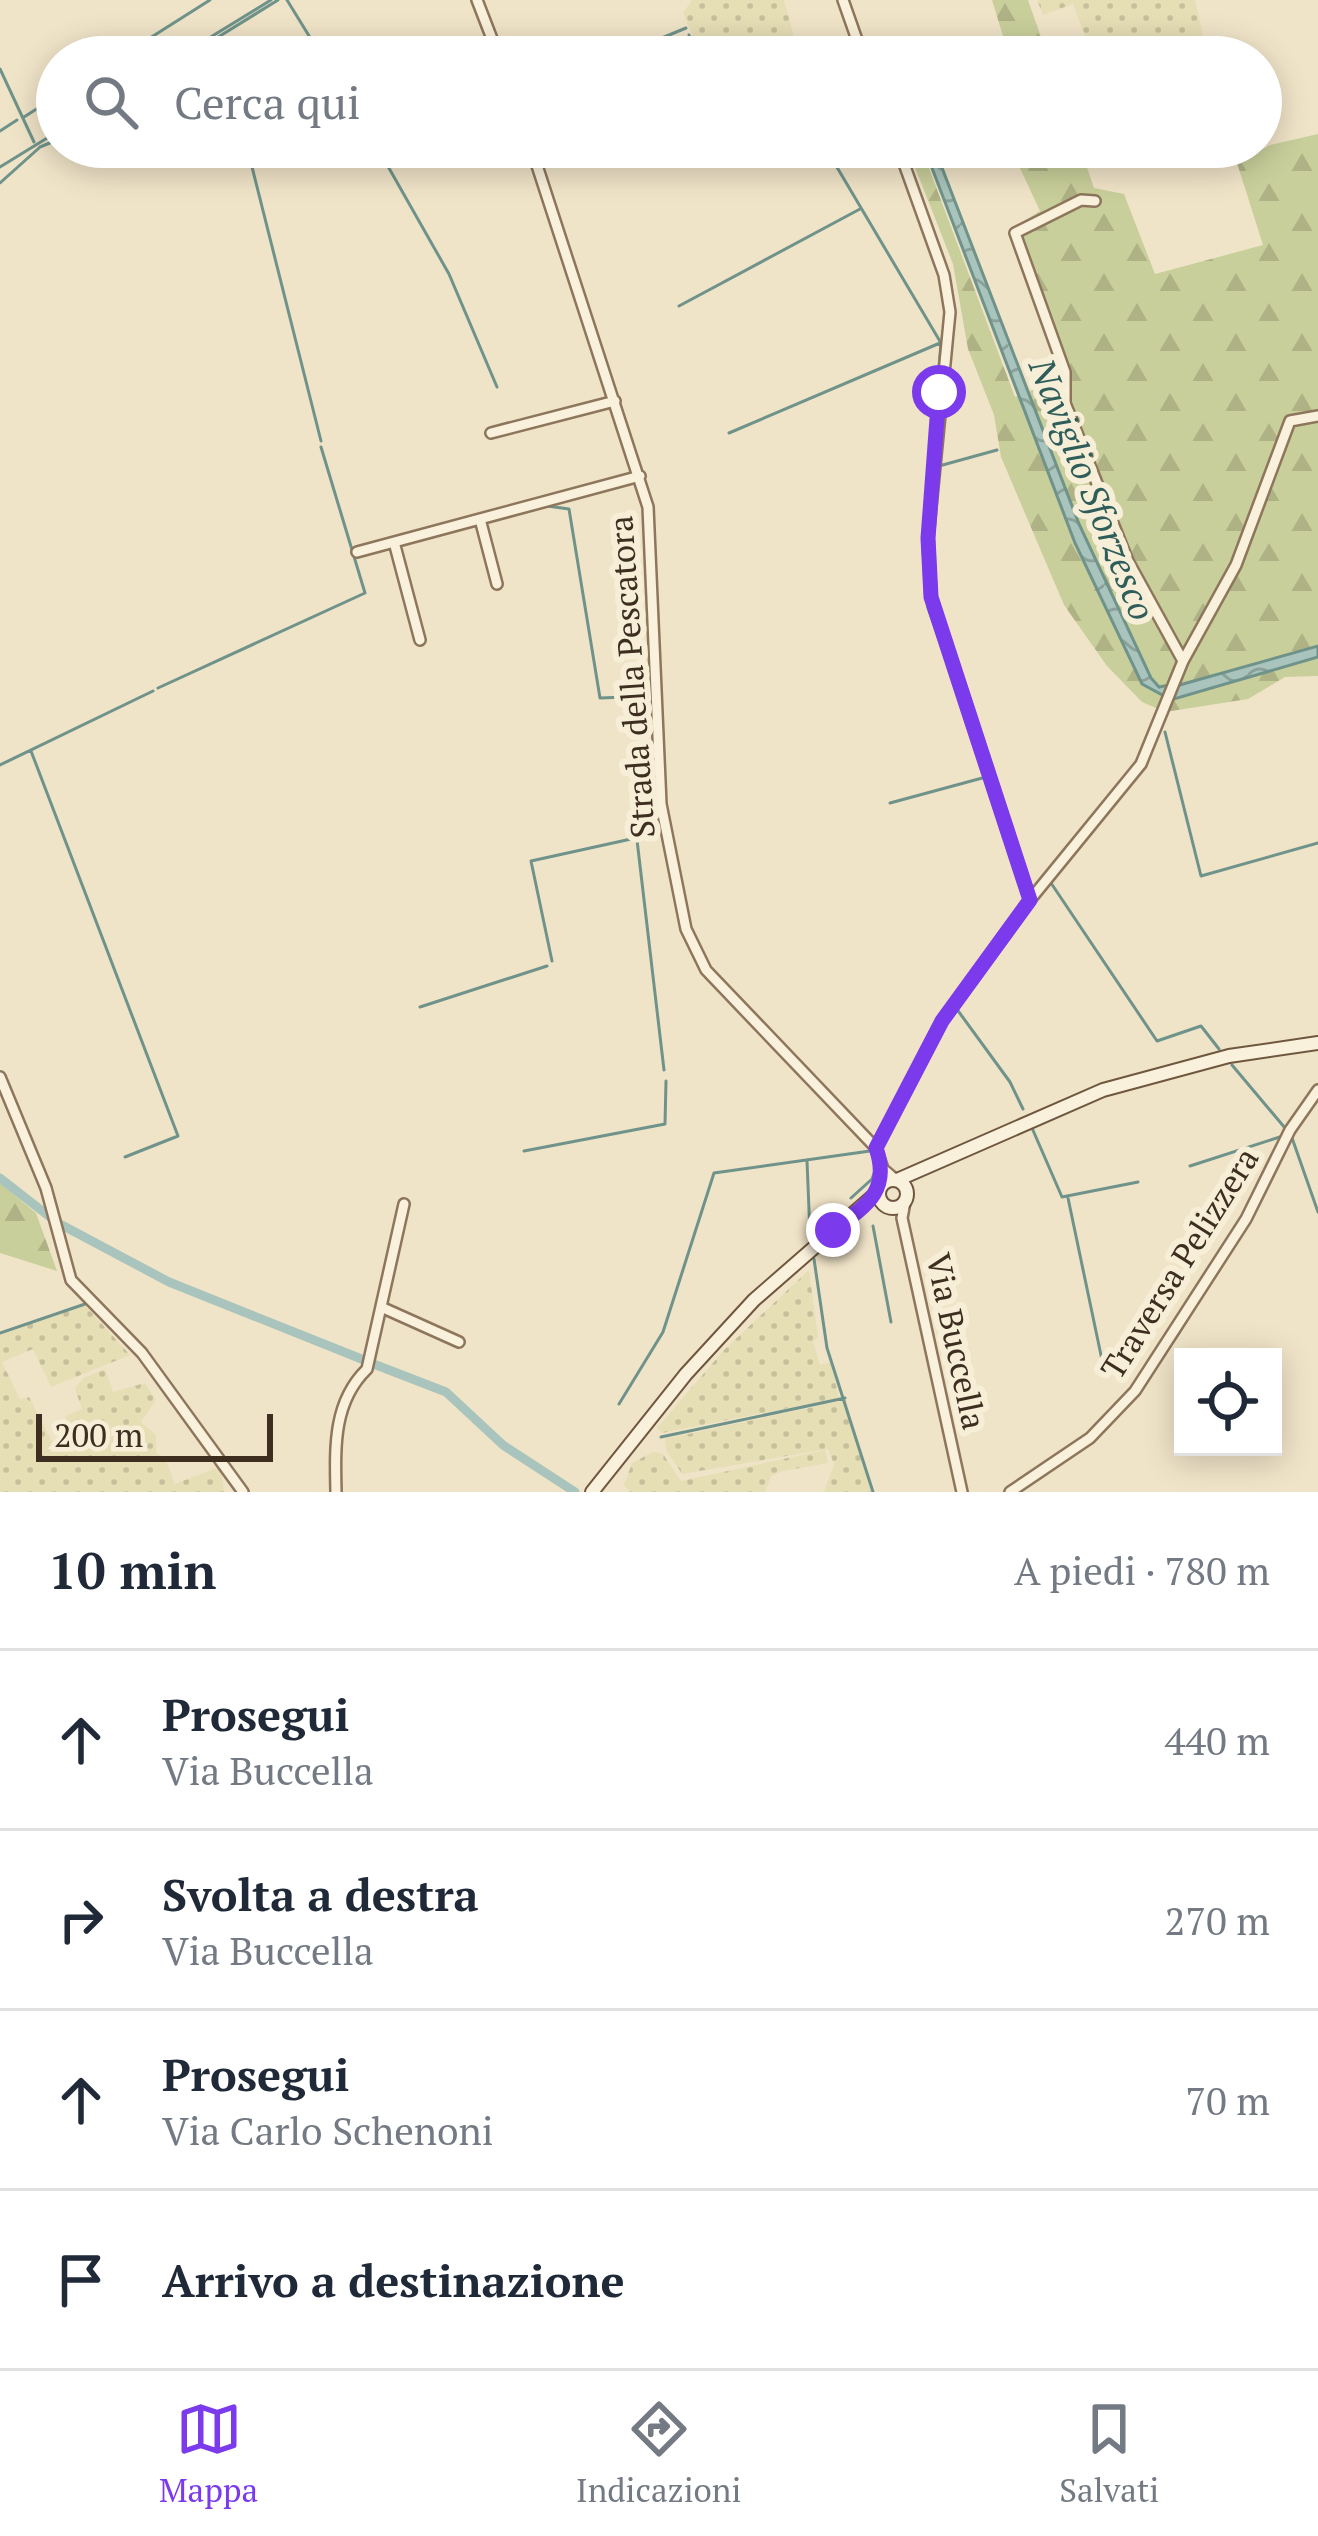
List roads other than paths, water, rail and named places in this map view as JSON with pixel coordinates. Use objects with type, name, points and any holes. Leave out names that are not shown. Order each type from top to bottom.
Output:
[{"type":"main road","points":[[818,1247],[887,1207],[901,1188],[982,1142],[1070,1102],[1168,1071],[1318,1042]]},
{"type":"main road","points":[[592,1492],[754,1300],[880,1188],[901,1188]]},
{"type":"main road","points":[[880,1188],[887,1207]]},
{"type":"street","points":[[477,0],[491,36]]},
{"type":"street","points":[[843,0],[856,36]]},
{"type":"street","name":"Strada della Pescatora","points":[[538,168],[640,476],[652,550],[661,804],[686,929],[706,970],[876,1148]]},
{"type":"street","points":[[906,168],[944,274],[950,312],[928,538],[931,597],[1030,900]]},
{"type":"street","points":[[1095,202],[1082,200],[1015,233],[1065,372],[1065,403],[1127,561],[1183,661]]},
{"type":"street","points":[[491,433],[615,401]]},
{"type":"street","points":[[901,1188],[884,1169],[876,1148],[942,1021],[1030,900],[1141,764],[1183,661],[1236,565],[1290,421],[1318,416]]},
{"type":"street","points":[[357,552],[640,476]]},
{"type":"street","points":[[480,519],[497,584]]},
{"type":"street","points":[[394,542],[420,640]]},
{"type":"street","points":[[0,1077],[46,1188],[71,1280],[142,1353],[243,1492]]},
{"type":"street","name":"Traversa Pelizzera","points":[[1010,1492],[1090,1438],[1135,1391],[1246,1219],[1290,1130],[1318,1090]]},
{"type":"street","points":[[880,1188],[884,1169]]},
{"type":"street","name":"Via Buccella","points":[[901,1188],[902,1218],[962,1492]]},
{"type":"street","points":[[336,1492],[339,1412],[367,1369],[404,1204]]},
{"type":"street","points":[[887,1207],[902,1218]]},
{"type":"street","points":[[381,1307],[459,1342]]},
{"type":"water","points":[[932,168],[942,168],[1079,524],[1151,678],[1159,687],[1169,685],[1168,698],[1142,684],[1075,543]]},
{"type":"water","points":[[1318,646],[1318,657],[1174,699],[1176,686]]},
{"type":"waterway","points":[[153,36],[210,0]]},
{"type":"waterway","points":[[212,36],[271,0]]},
{"type":"waterway","points":[[220,36],[278,0]]},
{"type":"waterway","points":[[287,0],[309,36]]},
{"type":"waterway","points":[[482,0],[496,36]]},
{"type":"waterway","points":[[667,36],[686,28]]},
{"type":"waterway","points":[[0,69],[34,142]]},
{"type":"waterway","points":[[24,117],[36,109]]},
{"type":"waterway","points":[[0,131],[17,120]]},
{"type":"waterway","points":[[0,167],[36,145]]},
{"type":"waterway","points":[[0,183],[36,151]]},
{"type":"waterway","points":[[252,168],[321,441]]},
{"type":"waterway","points":[[389,168],[449,274],[497,387]]},
{"type":"waterway","points":[[837,168],[941,343]]},
{"type":"waterway","points":[[679,306],[860,209]]},
{"type":"waterway","points":[[729,433],[940,343]]},
{"type":"waterway","points":[[925,521],[941,344]]},
{"type":"waterway","points":[[158,688],[365,593],[321,447]]},
{"type":"waterway","points":[[939,466],[997,450]]},
{"type":"waterway","points":[[547,506],[569,509],[600,698],[653,696]]},
{"type":"waterway","points":[[924,537],[928,608],[955,684]]},
{"type":"waterway","points":[[0,765],[153,691]]},
{"type":"waterway","points":[[1165,732],[1201,876],[1318,843]]},
{"type":"waterway","points":[[31,751],[178,1136],[125,1157]]},
{"type":"waterway","points":[[890,803],[986,777]]},
{"type":"waterway","points":[[552,961],[531,861],[663,832]]},
{"type":"waterway","points":[[637,840],[664,1070]]},
{"type":"waterway","points":[[1051,883],[1157,1041],[1201,1026],[1219,1049]]},
{"type":"waterway","points":[[973,986],[1010,937]]},
{"type":"waterway","points":[[420,1007],[547,966]]},
{"type":"waterway","points":[[956,1008],[1010,1082],[1023,1109]]},
{"type":"waterway","points":[[1232,1065],[1285,1128]]},
{"type":"waterway","points":[[524,1151],[665,1124],[666,1081]]},
{"type":"waterway","points":[[1032,1128],[1062,1197],[1138,1182]]},
{"type":"waterway","points":[[1291,1135],[1318,1212]]},
{"type":"waterway","points":[[1190,1166],[1283,1136]]},
{"type":"waterway","points":[[619,1404],[663,1332],[714,1173],[870,1151]]},
{"type":"waterway","points":[[807,1161],[810,1234]]},
{"type":"waterway","points":[[851,1198],[872,1179],[878,1163]]},
{"type":"waterway","points":[[0,1178],[50,1217]]},
{"type":"waterway","points":[[1068,1198],[1102,1360]]},
{"type":"waterway","points":[[58,1223],[169,1282],[364,1360]]},
{"type":"waterway","points":[[873,1226],[891,1322]]},
{"type":"waterway","points":[[1175,1339],[1245,1227]]},
{"type":"waterway","points":[[814,1259],[827,1348],[873,1492]]},
{"type":"waterway","points":[[0,1333],[88,1303]]},
{"type":"waterway","points":[[371,1363],[446,1392],[503,1445],[575,1492]]},
{"type":"waterway","points":[[661,1437],[845,1398]]},
{"type":"water label","name":"Naviglio Sforzesco","points":[[1093,489]]}]
